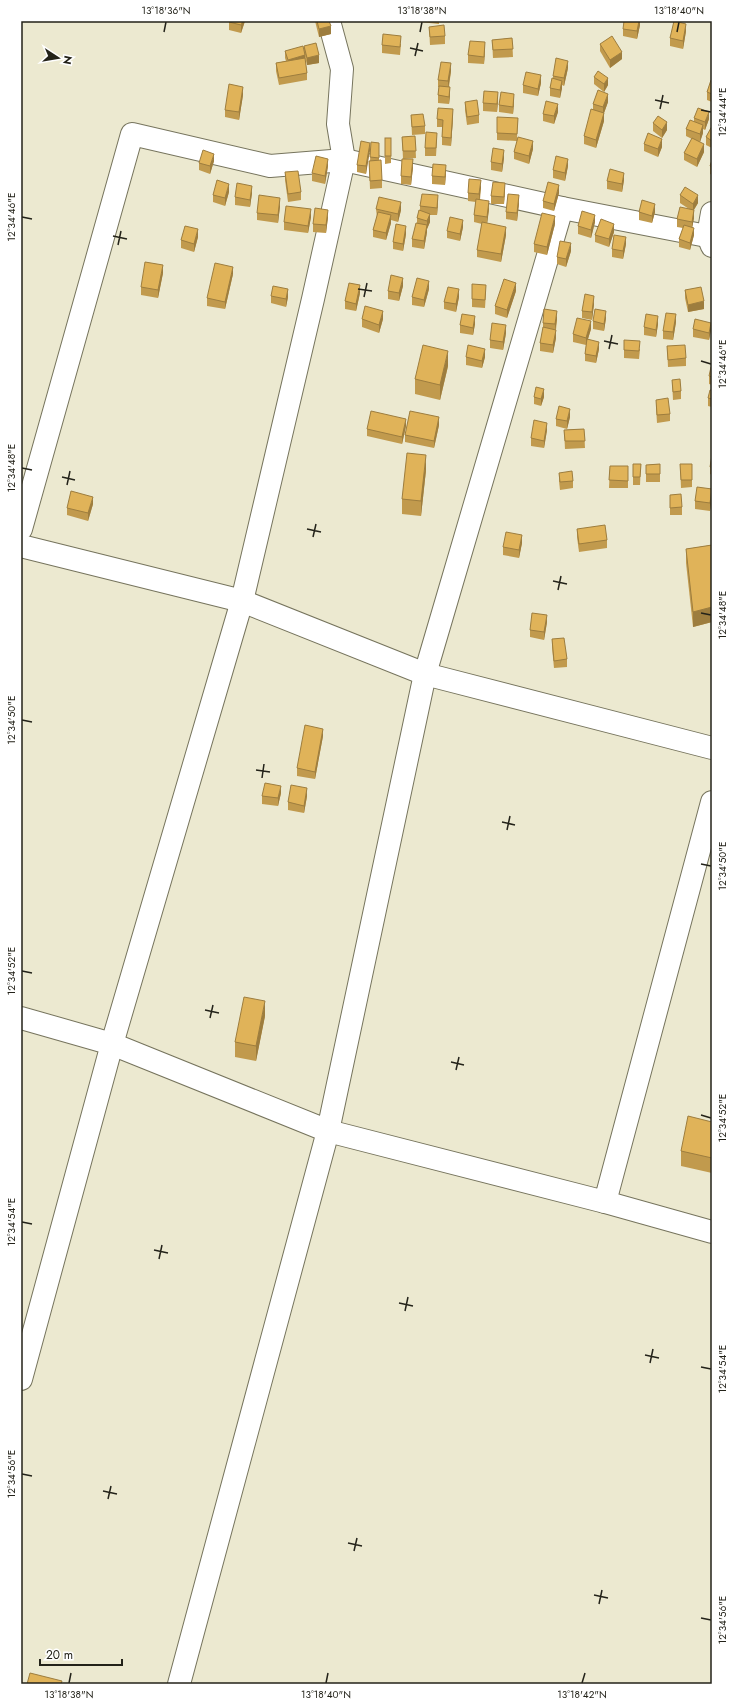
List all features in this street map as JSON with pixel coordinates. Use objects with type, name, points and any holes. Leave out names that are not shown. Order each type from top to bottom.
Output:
[{"type":"street","points":[[21,1379],[112,1044],[242,601],[344,160],[338,124],[342,69],[329,21]]},
{"type":"street","points":[[21,529],[132,134],[270,166],[344,160],[711,240],[712,213]]},
{"type":"street","points":[[179,1684],[328,1131],[425,674],[562,208]]},
{"type":"street","points":[[21,546],[242,601],[425,674],[712,748]]},
{"type":"street","points":[[605,1202],[712,802]]},
{"type":"street","points":[[21,1018],[112,1044],[328,1131],[605,1202],[712,1232]]},
{"type":"building","points":[[229,21],[243,21],[241,25]]},
{"type":"building","points":[[317,21],[329,21],[331,26],[319,29]]},
{"type":"building","points":[[624,21],[639,21],[637,31],[623,29]]},
{"type":"building","points":[[674,21],[686,24],[683,41],[670,38]]},
{"type":"building","points":[[444,25],[445,36],[430,37],[429,27]]},
{"type":"building","points":[[383,34],[401,36],[400,47],[382,45]]},
{"type":"building","points":[[612,36],[622,52],[610,60],[600,44]]},
{"type":"building","points":[[512,38],[513,49],[493,50],[492,40]]},
{"type":"building","points":[[470,41],[485,42],[484,57],[468,55]]},
{"type":"building","points":[[316,43],[319,55],[307,58],[304,46]]},
{"type":"building","points":[[303,46],[305,55],[288,60],[285,51]]},
{"type":"building","points":[[305,58],[307,73],[279,78],[276,63]]},
{"type":"building","points":[[556,58],[568,61],[564,78],[553,76]]},
{"type":"building","points":[[441,62],[451,63],[448,81],[438,80]]},
{"type":"building","points":[[598,71],[608,78],[604,84],[594,77]]},
{"type":"building","points":[[526,72],[541,75],[538,89],[523,85]]},
{"type":"building","points":[[552,78],[562,81],[560,90],[550,88]]},
{"type":"building","points":[[712,80],[712,94],[707,92]]},
{"type":"building","points":[[229,84],[243,87],[239,112],[225,110]]},
{"type":"building","points":[[439,86],[450,87],[449,97],[438,95]]},
{"type":"building","points":[[598,90],[608,94],[603,107],[593,104]]},
{"type":"building","points":[[484,91],[498,92],[497,104],[483,103]]},
{"type":"building","points":[[501,92],[514,94],[513,107],[499,105]]},
{"type":"building","points":[[477,100],[479,115],[467,117],[465,102]]},
{"type":"building","points":[[546,101],[558,104],[554,116],[543,114]]},
{"type":"building","points":[[438,108],[453,109],[451,138],[442,137],[443,120],[437,119]]},
{"type":"building","points":[[698,108],[709,112],[705,122],[694,118]]},
{"type":"building","points":[[591,109],[604,113],[596,140],[584,136]]},
{"type":"building","points":[[423,114],[425,126],[412,127],[411,115]]},
{"type":"building","points":[[658,116],[667,122],[662,130],[653,123]]},
{"type":"building","points":[[497,117],[518,118],[517,134],[497,133]]},
{"type":"building","points":[[690,120],[703,125],[700,134],[686,129]]},
{"type":"building","points":[[712,126],[712,141],[706,137]]},
{"type":"building","points":[[426,132],[437,133],[436,148],[425,148]]},
{"type":"building","points":[[648,133],[662,139],[658,149],[644,144]]},
{"type":"building","points":[[415,136],[416,151],[403,151],[402,137]]},
{"type":"building","points":[[518,137],[533,141],[529,156],[514,152]]},
{"type":"building","points":[[385,138],[391,138],[391,156],[385,156]]},
{"type":"building","points":[[692,138],[704,144],[697,159],[684,153]]},
{"type":"building","points":[[361,141],[370,143],[366,166],[357,165]]},
{"type":"building","points":[[371,142],[379,143],[379,158],[370,157]]},
{"type":"building","points":[[493,148],[504,150],[502,164],[491,162]]},
{"type":"building","points":[[203,150],[214,154],[210,166],[199,163]]},
{"type":"building","points":[[316,156],[328,159],[325,176],[312,173]]},
{"type":"building","points":[[556,156],[568,159],[565,173],[553,170]]},
{"type":"building","points":[[402,159],[413,159],[411,177],[401,176]]},
{"type":"building","points":[[381,160],[382,180],[370,181],[369,161]]},
{"type":"building","points":[[433,164],[446,165],[445,177],[432,176]]},
{"type":"building","points":[[610,169],[624,173],[622,184],[607,181]]},
{"type":"building","points":[[298,171],[301,192],[288,194],[285,172]]},
{"type":"building","points":[[469,179],[481,180],[479,194],[468,193]]},
{"type":"building","points":[[217,180],[229,184],[225,198],[213,195]]},
{"type":"building","points":[[493,182],[505,183],[504,197],[491,196]]},
{"type":"building","points":[[548,182],[559,185],[554,204],[543,201]]},
{"type":"building","points":[[237,183],[252,186],[250,200],[235,197]]},
{"type":"building","points":[[685,187],[698,195],[693,204],[680,195]]},
{"type":"building","points":[[422,194],[438,195],[437,208],[420,206]]},
{"type":"building","points":[[508,194],[519,195],[517,213],[506,212]]},
{"type":"building","points":[[259,195],[280,198],[278,215],[257,213]]},
{"type":"building","points":[[379,197],[401,202],[398,214],[376,209]]},
{"type":"building","points":[[476,199],[489,201],[487,217],[474,215]]},
{"type":"building","points":[[642,200],[655,204],[652,216],[639,212]]},
{"type":"building","points":[[286,206],[311,209],[308,226],[284,222]]},
{"type":"building","points":[[680,207],[694,210],[692,222],[677,219]]},
{"type":"building","points":[[315,208],[328,210],[326,225],[313,224]]},
{"type":"building","points":[[419,210],[430,214],[427,221],[417,218]]},
{"type":"building","points":[[582,211],[595,215],[591,230],[578,226]]},
{"type":"building","points":[[378,212],[391,215],[386,233],[373,230]]},
{"type":"building","points":[[542,213],[555,216],[547,247],[534,244]]},
{"type":"building","points":[[450,217],[463,220],[460,234],[447,231]]},
{"type":"building","points":[[601,219],[614,224],[609,239],[595,235]]},
{"type":"building","points":[[482,222],[506,227],[501,254],[477,250]]},
{"type":"building","points":[[416,223],[427,225],[424,241],[412,239]]},
{"type":"building","points":[[396,224],[406,226],[403,244],[393,242]]},
{"type":"building","points":[[684,225],[694,228],[690,243],[679,239]]},
{"type":"building","points":[[185,226],[198,229],[194,244],[181,240]]},
{"type":"building","points":[[614,235],[626,237],[623,251],[612,249]]},
{"type":"building","points":[[560,241],[571,243],[566,259],[557,257]]},
{"type":"building","points":[[145,262],[163,265],[158,290],[141,287]]},
{"type":"building","points":[[215,263],[233,267],[225,302],[207,298]]},
{"type":"building","points":[[391,275],[403,278],[399,293],[388,291]]},
{"type":"building","points":[[417,278],[429,281],[424,300],[412,297]]},
{"type":"building","points":[[504,279],[516,283],[507,310],[495,306]]},
{"type":"building","points":[[349,283],[360,285],[356,304],[345,301]]},
{"type":"building","points":[[472,284],[486,285],[485,300],[472,299]]},
{"type":"building","points":[[273,286],[288,289],[286,299],[271,296]]},
{"type":"building","points":[[448,287],[459,289],[456,304],[444,302]]},
{"type":"building","points":[[701,287],[704,301],[688,305],[685,290]]},
{"type":"building","points":[[585,294],[594,296],[592,312],[582,311]]},
{"type":"building","points":[[365,306],[383,311],[379,325],[362,319]]},
{"type":"building","points":[[544,309],[557,311],[555,324],[543,323]]},
{"type":"building","points":[[595,309],[606,311],[604,324],[593,321]]},
{"type":"building","points":[[666,313],[676,314],[673,332],[663,331]]},
{"type":"building","points":[[462,314],[475,316],[473,328],[460,325]]},
{"type":"building","points":[[646,314],[658,316],[656,330],[644,327]]},
{"type":"building","points":[[577,318],[591,321],[586,338],[573,334]]},
{"type":"building","points":[[695,319],[711,323],[709,333],[693,329]]},
{"type":"building","points":[[492,323],[506,325],[503,342],[490,340]]},
{"type":"building","points":[[543,327],[556,330],[553,345],[540,343]]},
{"type":"building","points":[[587,339],[599,342],[596,356],[585,354]]},
{"type":"building","points":[[624,340],[640,341],[639,351],[624,350]]},
{"type":"building","points":[[423,345],[448,351],[440,385],[415,379]]},
{"type":"building","points":[[468,345],[485,349],[482,361],[466,357]]},
{"type":"building","points":[[685,345],[686,358],[668,360],[667,346]]},
{"type":"building","points":[[711,367],[712,368],[712,377],[709,376]]},
{"type":"building","points":[[680,379],[681,391],[673,392],[672,380]]},
{"type":"building","points":[[536,387],[544,389],[541,399],[534,397]]},
{"type":"building","points":[[710,390],[712,390],[712,399],[708,398]]},
{"type":"building","points":[[668,398],[670,414],[657,415],[656,400]]},
{"type":"building","points":[[559,406],[570,409],[567,421],[556,419]]},
{"type":"building","points":[[371,411],[406,419],[402,437],[367,429]]},
{"type":"building","points":[[410,411],[439,417],[434,441],[405,435]]},
{"type":"building","points":[[534,420],[547,423],[544,441],[531,438]]},
{"type":"building","points":[[584,429],[585,441],[565,441],[564,430]]},
{"type":"building","points":[[407,453],[426,455],[421,501],[402,499]]},
{"type":"building","points":[[712,455],[712,467],[710,467]]},
{"type":"building","points":[[633,464],[641,464],[640,477],[633,477]]},
{"type":"building","points":[[660,464],[660,474],[646,474],[646,465]]},
{"type":"building","points":[[680,464],[692,464],[692,480],[681,480]]},
{"type":"building","points":[[610,466],[628,466],[628,481],[609,480]]},
{"type":"building","points":[[572,471],[573,481],[560,482],[559,473]]},
{"type":"building","points":[[697,487],[712,489],[710,503],[695,501]]},
{"type":"building","points":[[71,491],[93,497],[88,513],[67,508]]},
{"type":"building","points":[[681,494],[682,507],[670,508],[670,495]]},
{"type":"building","points":[[605,525],[607,540],[579,544],[577,529]]},
{"type":"building","points":[[506,532],[522,535],[519,550],[503,547]]},
{"type":"building","points":[[712,545],[712,607],[693,612],[686,549]]},
{"type":"building","points":[[532,613],[547,615],[544,632],[530,630]]},
{"type":"building","points":[[564,638],[567,659],[554,661],[552,639]]},
{"type":"building","points":[[305,725],[323,729],[315,772],[297,768]]},
{"type":"building","points":[[265,783],[281,786],[278,798],[262,796]]},
{"type":"building","points":[[291,785],[307,788],[304,806],[288,802]]},
{"type":"building","points":[[244,997],[265,1001],[256,1046],[235,1042]]},
{"type":"building","points":[[688,1116],[712,1122],[712,1158],[681,1151]]},
{"type":"building","points":[[30,1673],[62,1681],[61,1684],[27,1684]]}]
